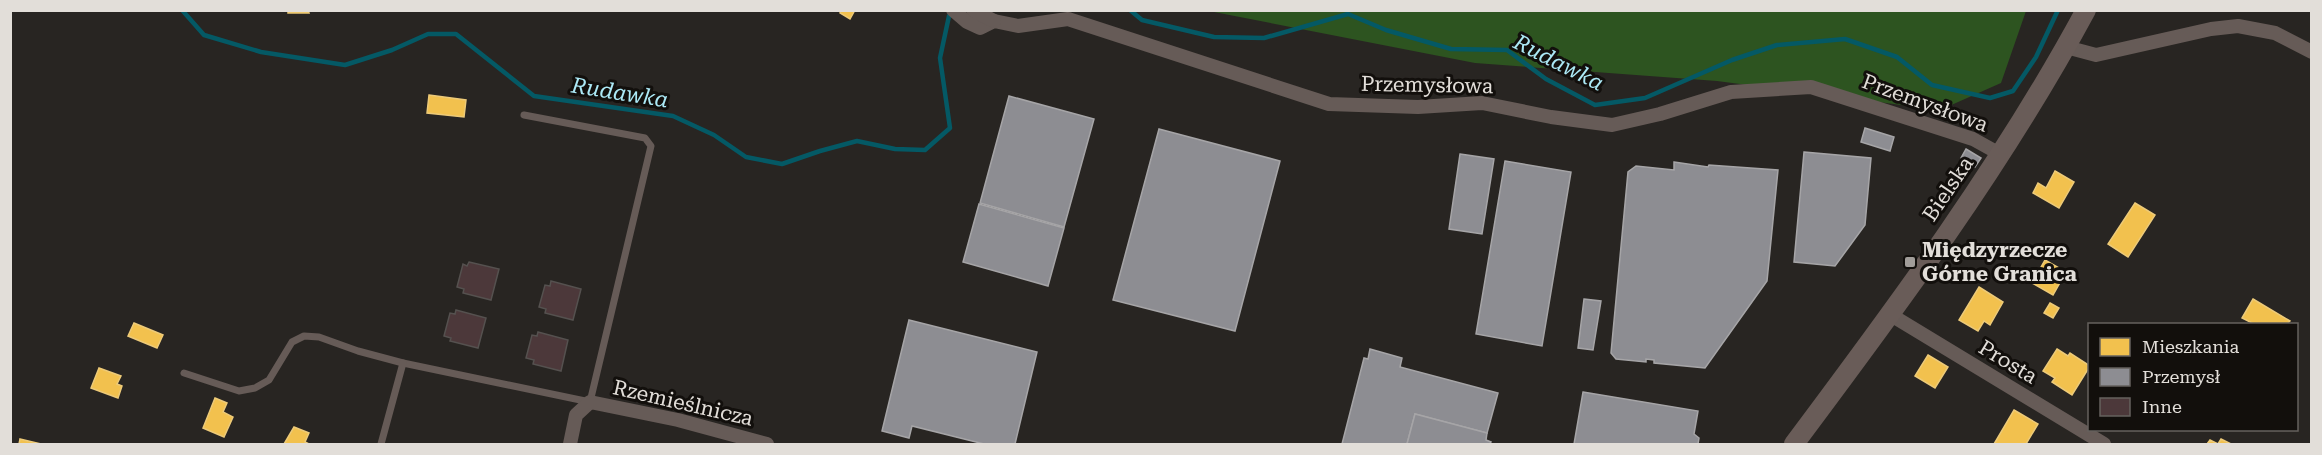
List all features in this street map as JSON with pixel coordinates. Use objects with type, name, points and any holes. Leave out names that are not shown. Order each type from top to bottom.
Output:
[{"type":"street","name":"Przemysłowa","points":[[953,10],[970,16],[981,28],[994,21],[1018,26],[1068,19],[1329,104],[1418,107],[1482,104],[1551,117],[1612,125],[1660,114],[1731,92],[1811,87],[1973,139],[2000,154]]},
{"type":"street","name":"Bielska","points":[[1794,444],[1891,315],[2000,154],[2053,72],[2086,10]]},
{"type":"street","points":[[2066,47],[2096,55],[2211,29],[2238,26],[2274,33],[2312,52]]},
{"type":"street","name":"Prosta","points":[[1891,315],[2104,444]]},
{"type":"street","points":[[570,444],[576,416],[590,402]]},
{"type":"street","name":"Rzemieślnicza","points":[[590,402],[678,420],[766,444]]},
{"type":"lane","points":[[184,373],[238,391],[255,388],[269,380],[292,342],[304,336],[319,337],[358,351],[403,363],[590,402],[651,146],[645,138],[524,115]]},
{"type":"lane","points":[[381,444],[403,363]]},
{"type":"green space","points":[[1209,11],[2026,11],[2001,83],[1940,110],[1717,81],[1475,63]]},
{"type":"building: Mieszkania","points":[[288,10],[308,10],[309,13],[288,13]]},
{"type":"building: Mieszkania","points":[[841,10],[855,10],[850,19],[840,13]]},
{"type":"building: Mieszkania","points":[[429,95],[466,100],[464,117],[427,113]]},
{"type":"building: Mieszkania","points":[[2055,171],[2074,182],[2059,208],[2033,193],[2038,183],[2046,188]]},
{"type":"building: Mieszkania","points":[[2135,203],[2155,215],[2128,257],[2108,244]]},
{"type":"building: Mieszkania","points":[[2045,260],[2066,272],[2053,295],[2032,283]]},
{"type":"building: Mieszkania","points":[[1979,287],[2003,302],[1990,325],[1984,321],[1978,331],[1959,320]]},
{"type":"building: Mieszkania","points":[[2253,299],[2290,321],[2288,323],[2252,323],[2242,318]]},
{"type":"building: Mieszkania","points":[[2050,303],[2059,308],[2053,318],[2044,313]]},
{"type":"building: Mieszkania","points":[[134,323],[163,335],[157,348],[128,336]]},
{"type":"building: Mieszkania","points":[[2057,349],[2068,356],[2070,353],[2088,365],[2088,369],[2072,395],[2052,382],[2055,378],[2043,371]]},
{"type":"building: Mieszkania","points":[[1928,355],[1948,367],[1935,388],[1915,376]]},
{"type":"building: Mieszkania","points":[[99,368],[121,376],[117,384],[122,386],[118,398],[91,388]]},
{"type":"building: Mieszkania","points":[[215,398],[227,403],[223,412],[233,417],[224,437],[203,428]]},
{"type":"building: Mieszkania","points":[[2014,410],[2038,424],[2026,444],[1994,444]]},
{"type":"building: Mieszkania","points":[[294,427],[309,433],[305,442],[309,444],[284,444]]},
{"type":"building: Mieszkania","points":[[20,439],[41,444],[19,444]]},
{"type":"building: Mieszkania","points":[[2221,439],[2231,444],[2218,444]]},
{"type":"building: Przemysł","points":[[1009,96],[1094,119],[1064,227],[980,203]]},
{"type":"building: Przemysł","points":[[1865,128],[1894,137],[1890,151],[1861,142]]},
{"type":"building: Przemysł","points":[[1159,129],[1280,161],[1235,331],[1113,300]]},
{"type":"building: Przemysł","points":[[1966,149],[1981,158],[1975,167],[1961,158]]},
{"type":"building: Przemysł","points":[[1804,152],[1871,158],[1865,225],[1835,266],[1794,262]]},
{"type":"building: Przemysł","points":[[1460,154],[1494,159],[1482,234],[1449,229]]},
{"type":"building: Przemysł","points":[[1505,161],[1571,172],[1542,346],[1476,334]]},
{"type":"building: Przemysł","points":[[1674,162],[1708,167],[1709,165],[1778,170],[1767,281],[1705,368],[1654,363],[1654,360],[1646,359],[1646,362],[1616,359],[1611,353],[1628,172],[1636,166],[1674,170]]},
{"type":"building: Przemysł","points":[[979,204],[1064,228],[1048,286],[963,262]]},
{"type":"building: Przemysł","points":[[1584,299],[1601,301],[1593,350],[1578,348]]},
{"type":"building: Przemysł","points":[[909,320],[1037,352],[1015,444],[984,444],[912,426],[909,438],[882,431]]},
{"type":"building: Przemysł","points":[[1370,349],[1402,358],[1400,367],[1498,393],[1487,433],[1415,414],[1407,444],[1342,444],[1364,358],[1368,359]]},
{"type":"building: Przemysł","points":[[1583,392],[1698,411],[1694,434],[1699,438],[1698,444],[1574,444]]},
{"type":"building: Przemysł","points":[[1415,414],[1487,433],[1486,440],[1491,442],[1490,444],[1407,444]]},
{"type":"building: Inne","points":[[469,262],[499,269],[491,300],[463,293],[464,289],[457,287],[463,264],[467,266]]},
{"type":"building: Inne","points":[[551,281],[581,289],[573,320],[545,313],[546,309],[539,307],[545,285],[550,286]]},
{"type":"building: Inne","points":[[456,310],[486,318],[478,348],[450,341],[451,338],[444,336],[450,313],[455,314]]},
{"type":"building: Inne","points":[[538,332],[568,340],[561,371],[533,364],[534,360],[526,358],[532,335],[537,336]]},
{"type":"waterway","name":"Rudawka","points":[[182,10],[204,35],[261,52],[345,65],[392,50],[428,34],[456,34],[534,96],[673,116],[714,135],[746,157],[782,164],[857,141],[895,149],[925,150],[950,128],[940,58],[949,16],[954,12]]},
{"type":"waterway","name":"Rudawka","points":[[1130,10],[1142,20],[1214,37],[1264,38],[1348,14],[1386,30],[1451,49],[1507,50],[1546,79],[1595,105],[1645,98],[1732,60],[1777,45],[1845,39],[1897,57],[1932,85],[1990,98],[2013,91],[2036,57],[2058,10]]},
{"type":"place","name":"Międzyrzecze Górne Granica","points":[[1910,262]]}]
